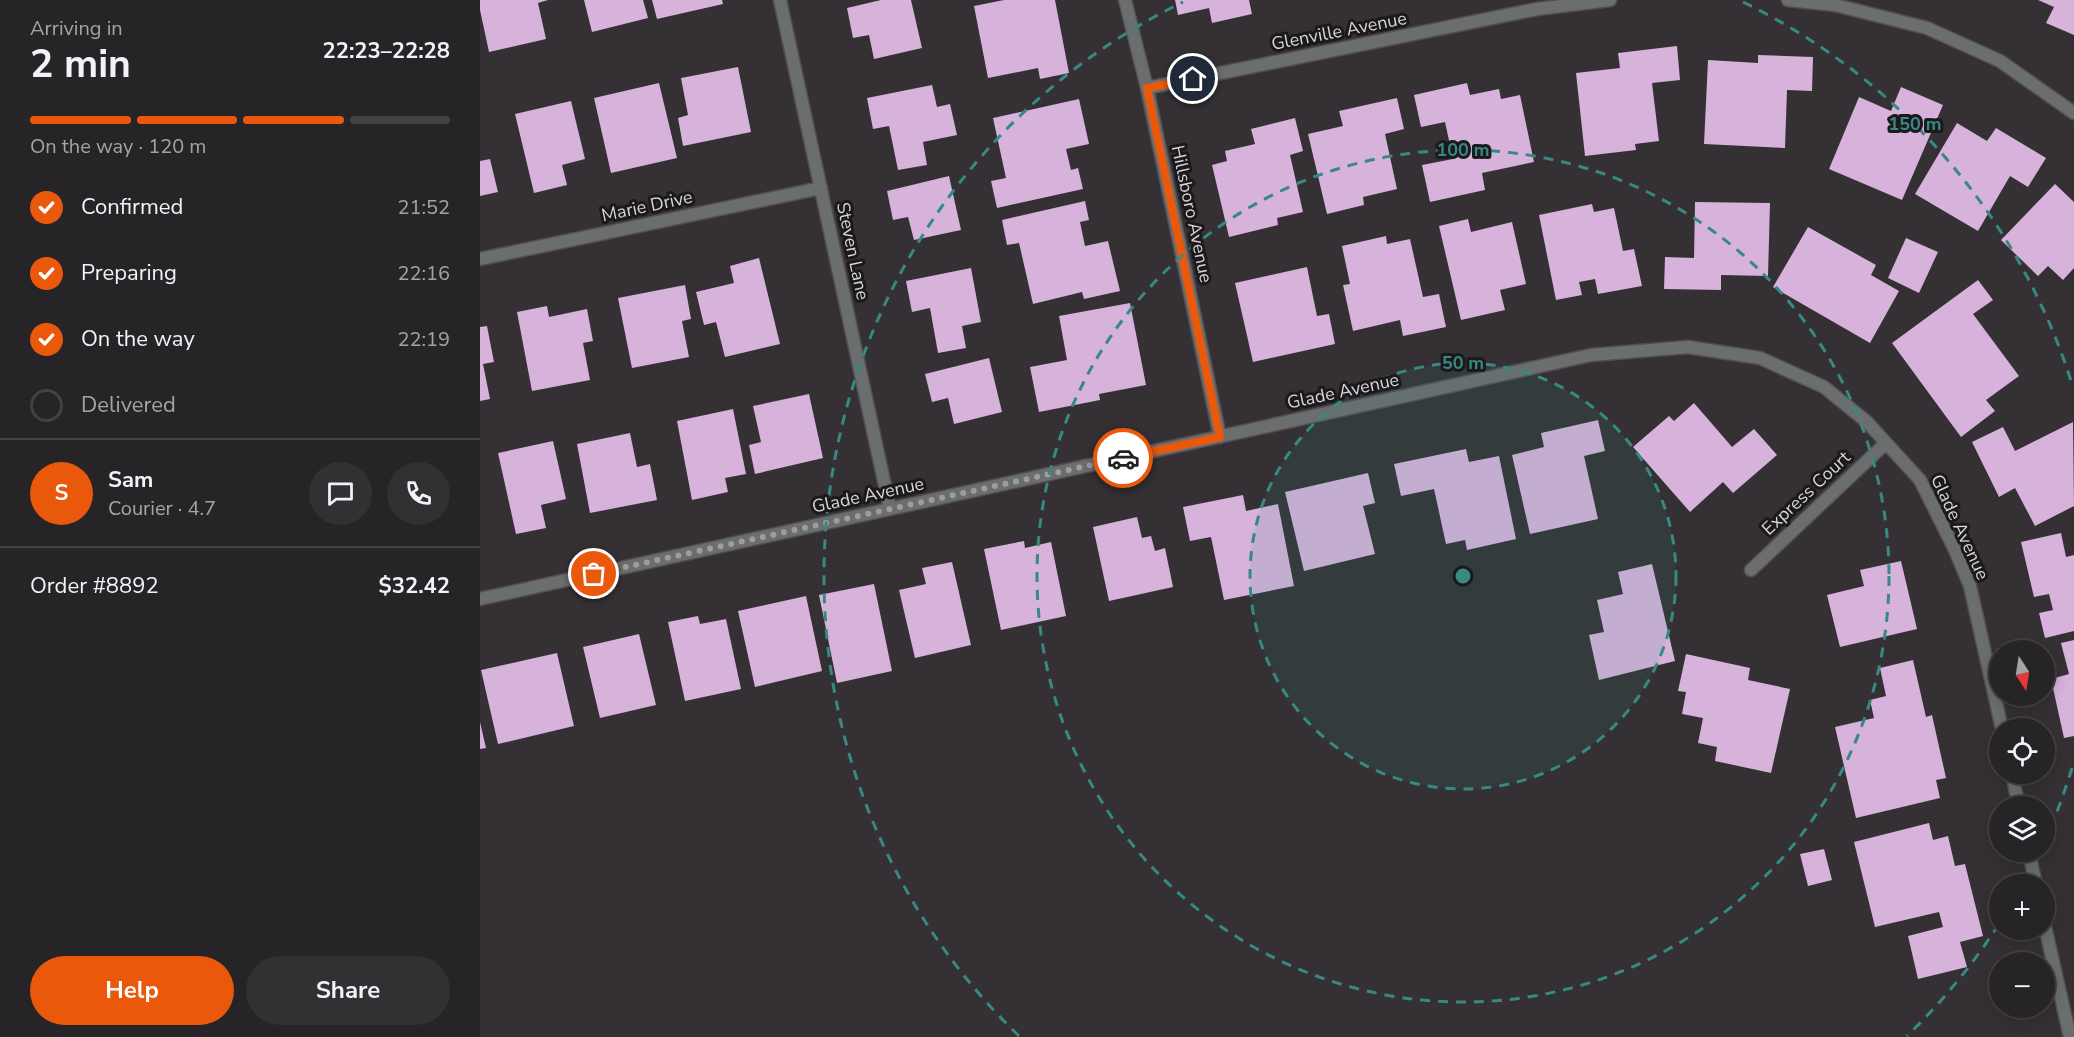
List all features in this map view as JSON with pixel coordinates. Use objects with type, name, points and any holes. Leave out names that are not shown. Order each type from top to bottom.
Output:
[{"type":"street","name":"Steven Lane","points":[[780,0],[890,509]]},
{"type":"street","name":"Hillsboro Avenue","points":[[1125,0],[1147,88],[1220,437]]},
{"type":"street","name":"Glenville Avenue","points":[[1147,88],[1537,9],[1610,0]]},
{"type":"street","points":[[1788,0],[1834,5],[1927,28],[2000,61],[2074,113]]},
{"type":"street","name":"Marie Drive","points":[[480,259],[821,188]]},
{"type":"street","name":"Glade Avenue","points":[[480,599],[1591,355],[1688,347],[1760,358],[1824,387],[1867,422],[1920,480],[1970,586],[2000,718]]},
{"type":"street","name":"Express Court","points":[[1751,570],[1886,443]]},
{"type":"street","points":[[2048,940],[2070,1037]]},
{"type":"building","points":[[480,0],[548,0],[538,3],[546,39],[489,52]]},
{"type":"building","points":[[584,0],[643,0],[648,18],[592,32]]},
{"type":"building","points":[[652,0],[722,0],[723,4],[657,19]]},
{"type":"building","points":[[881,0],[911,0],[922,48],[874,59],[869,35],[853,38],[847,8]]},
{"type":"building","points":[[1004,0],[1055,0],[1069,73],[1040,79],[1038,68],[988,78],[974,6]]},
{"type":"building","points":[[1175,0],[1249,0],[1252,14],[1212,23],[1209,8],[1178,15]]},
{"type":"building","points":[[2038,0],[2074,0],[2074,35],[2046,23],[2054,7]]},
{"type":"building","points":[[1677,46],[1680,80],[1652,83],[1659,141],[1635,144],[1636,150],[1585,156],[1576,73],[1620,68],[1618,53]]},
{"type":"building","points":[[1758,55],[1813,57],[1812,91],[1787,90],[1785,148],[1704,144],[1708,60],[1758,63]]},
{"type":"building","points":[[738,67],[751,132],[683,146],[678,118],[688,115],[681,78]]},
{"type":"building","points":[[659,83],[677,158],[611,173],[594,98]]},
{"type":"building","points":[[1467,83],[1470,95],[1499,89],[1501,99],[1520,95],[1534,162],[1482,173],[1485,190],[1430,202],[1422,165],[1453,159],[1445,122],[1421,127],[1414,95]]},
{"type":"building","points":[[932,85],[937,107],[950,104],[957,135],[923,142],[927,165],[898,170],[889,126],[873,129],[867,98]]},
{"type":"building","points":[[1901,87],[1943,105],[1902,200],[1829,169],[1859,97],[1891,111]]},
{"type":"building","points":[[1397,98],[1404,129],[1385,134],[1397,189],[1363,197],[1364,205],[1327,214],[1308,134],[1343,126],[1339,111]]},
{"type":"building","points":[[1079,99],[1089,144],[1066,149],[1071,170],[1078,168],[1083,189],[997,208],[991,181],[1006,178],[993,118]]},
{"type":"building","points":[[571,101],[585,159],[562,165],[567,185],[534,193],[515,114]]},
{"type":"building","points":[[1295,118],[1303,151],[1290,155],[1303,212],[1277,218],[1278,225],[1229,237],[1212,165],[1227,161],[1225,151],[1255,144],[1251,129]]},
{"type":"building","points":[[1957,123],[1987,141],[1996,128],[2046,158],[2028,187],[2010,176],[1978,231],[1915,194]]},
{"type":"building","points":[[490,159],[498,192],[480,196],[480,161]]},
{"type":"building","points":[[949,176],[961,230],[914,240],[908,217],[893,220],[887,191]]},
{"type":"building","points":[[2055,184],[2074,202],[2074,268],[2063,280],[2048,266],[2038,276],[2001,240]]},
{"type":"building","points":[[1085,201],[1089,220],[1080,222],[1085,246],[1108,241],[1120,291],[1084,299],[1082,292],[1033,304],[1019,243],[1007,245],[1002,220]]},
{"type":"building","points":[[1695,202],[1770,203],[1768,276],[1721,275],[1721,290],[1664,289],[1665,257],[1694,258]]},
{"type":"building","points":[[1592,204],[1594,212],[1614,208],[1623,251],[1634,249],[1642,286],[1598,294],[1595,279],[1579,282],[1582,295],[1556,300],[1539,215]]},
{"type":"building","points":[[1468,219],[1471,232],[1512,222],[1526,284],[1500,290],[1505,310],[1461,320],[1439,226]]},
{"type":"building","points":[[1808,227],[1876,265],[1871,275],[1899,291],[1870,343],[1773,287]]},
{"type":"building","points":[[1386,236],[1387,244],[1410,239],[1423,297],[1439,294],[1446,327],[1403,336],[1400,320],[1353,331],[1343,285],[1350,284],[1342,246]]},
{"type":"building","points":[[1906,238],[1938,252],[1919,293],[1888,278]]},
{"type":"building","points":[[759,258],[780,344],[725,357],[716,322],[704,325],[696,292],[734,283],[730,266]]},
{"type":"building","points":[[1307,267],[1317,316],[1329,314],[1335,344],[1253,362],[1235,283]]},
{"type":"building","points":[[971,268],[981,322],[962,326],[966,348],[938,353],[930,308],[912,312],[906,281]]},
{"type":"building","points":[[1978,280],[1993,300],[1973,314],[2019,376],[1986,400],[1995,411],[1961,437],[1892,343]]},
{"type":"building","points":[[685,285],[691,319],[682,321],[689,357],[632,368],[618,298]]},
{"type":"building","points":[[1130,303],[1146,385],[1099,394],[1100,400],[1039,412],[1030,367],[1067,360],[1059,316]]},
{"type":"building","points":[[547,306],[549,317],[587,309],[593,341],[583,343],[590,380],[532,391],[517,312]]},
{"type":"building","points":[[487,326],[494,362],[483,364],[490,399],[480,401],[480,327]]},
{"type":"building","points":[[989,358],[1002,412],[954,424],[948,398],[932,402],[925,374]]},
{"type":"building","points":[[809,394],[823,458],[755,474],[749,445],[761,442],[753,406]]},
{"type":"building","points":[[1694,403],[1732,447],[1754,429],[1777,455],[1733,493],[1723,482],[1690,512],[1633,447],[1669,416],[1674,421]]},
{"type":"building","points":[[733,409],[746,474],[725,478],[728,492],[692,500],[677,421]]},
{"type":"building","points":[[1598,420],[1605,451],[1584,456],[1598,519],[1530,534],[1512,455],[1544,447],[1541,433]]},
{"type":"building","points":[[2073,422],[2074,506],[2035,526],[2015,488],[1999,497],[1972,442],[2003,427],[2015,451]]},
{"type":"building","points":[[630,433],[637,467],[650,464],[657,500],[590,513],[577,444]]},
{"type":"building","points":[[553,441],[566,499],[541,505],[546,528],[516,534],[498,453]]},
{"type":"building","points":[[1466,449],[1469,462],[1499,456],[1516,539],[1467,550],[1465,540],[1446,544],[1434,489],[1401,496],[1394,464]]},
{"type":"building","points":[[1368,473],[1375,503],[1363,506],[1375,554],[1304,571],[1285,492]]},
{"type":"building","points":[[1243,495],[1246,511],[1278,504],[1294,586],[1224,600],[1211,537],[1190,541],[1183,507]]},
{"type":"building","points":[[1137,517],[1142,538],[1151,536],[1155,551],[1165,548],[1173,587],[1109,601],[1093,527]]},
{"type":"building","points":[[2061,533],[2066,557],[2074,555],[2074,631],[2045,638],[2039,613],[2053,610],[2049,594],[2034,597],[2021,542]]},
{"type":"building","points":[[1024,541],[1025,548],[1051,542],[1066,616],[1001,630],[984,549]]},
{"type":"building","points":[[1901,561],[1917,629],[1840,647],[1827,595],[1864,586],[1860,570]]},
{"type":"building","points":[[952,562],[971,645],[915,658],[899,590],[926,584],[922,568]]},
{"type":"building","points":[[1652,564],[1675,661],[1599,680],[1589,635],[1604,632],[1597,600],[1623,594],[1618,572]]},
{"type":"building","points":[[874,584],[892,671],[837,683],[819,595]]},
{"type":"building","points":[[806,596],[822,671],[755,687],[738,611]]},
{"type":"building","points":[[698,616],[700,624],[726,619],[741,689],[685,701],[668,622]]},
{"type":"building","points":[[639,634],[656,705],[600,718],[583,647]]},
{"type":"building","points":[[2074,640],[2074,736],[2064,738],[2055,697],[2055,678],[2069,674],[2061,643]]},
{"type":"building","points":[[557,653],[574,726],[498,744],[481,670]]},
{"type":"building","points":[[1686,654],[1750,668],[1748,680],[1790,689],[1771,773],[1715,761],[1717,747],[1698,743],[1703,718],[1682,714],[1686,692],[1678,691]]},
{"type":"building","points":[[1913,660],[1926,717],[1932,715],[1946,778],[1936,780],[1940,798],[1856,818],[1835,727],[1874,718],[1870,700],[1886,696],[1880,668]]},
{"type":"building","points":[[480,722],[486,748],[480,749]]},
{"type":"building","points":[[1929,823],[1933,840],[1948,836],[1955,866],[1965,864],[1983,936],[1960,942],[1967,967],[1918,979],[1908,936],[1943,927],[1939,912],[1875,927],[1854,842]]},
{"type":"building","points":[[1824,849],[1832,880],[1808,886],[1800,854]]},
{"type":"way so far","points":[[594,574],[1123,458]]},
{"type":"route","points":[[1123,458],[1220,437],[1147,88],[1193,79]]}]
